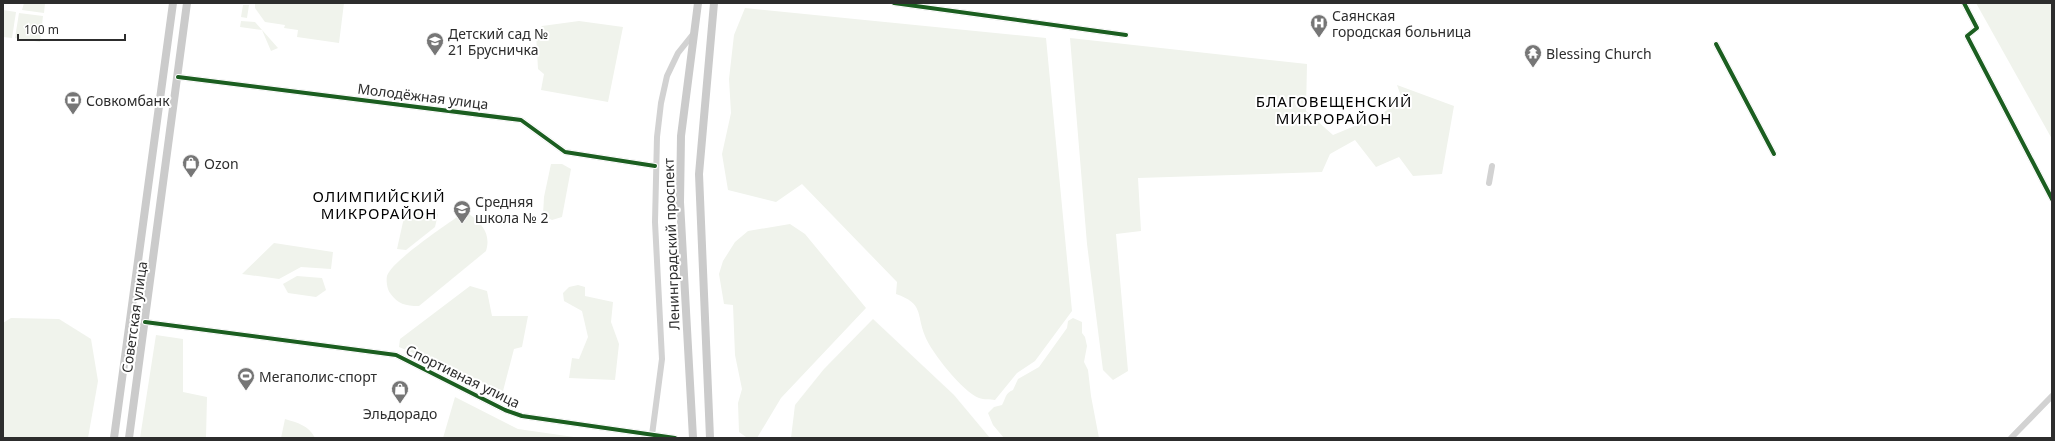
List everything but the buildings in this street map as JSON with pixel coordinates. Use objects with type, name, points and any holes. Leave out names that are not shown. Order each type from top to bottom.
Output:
[{"type":"street","name":"Советская улица","points":[[114,438],[172,3]]},
{"type":"street","name":"Советская улица","points":[[129,438],[187,3]]},
{"type":"street","name":"Ленинградский проспект","points":[[693,438],[680,202],[681,136],[698,3]]},
{"type":"street","points":[[710,438],[699,174],[714,3]]},
{"type":"street","points":[[894,3],[1126,35]]},
{"type":"street","points":[[1964,3],[1977,28],[1967,36],[2052,199]]},
{"type":"street","points":[[652,435],[662,359],[655,222],[655,166],[660,103],[667,76],[678,54],[695,32]]},
{"type":"street","points":[[1716,44],[1774,154]]},
{"type":"street","name":"Молодёжная улица","points":[[178,77],[521,120],[565,152],[655,166]]},
{"type":"street","points":[[1489,182],[1492,166]]},
{"type":"street","name":"Спортивная улица","points":[[145,322],[396,355],[406,358],[505,410],[522,416],[675,438]]},
{"type":"street","name":"Советская улица","points":[[127,340],[142,341]]},
{"type":"street","points":[[2011,438],[2052,396]]},
{"type":"shaded area","points":[[24,3],[45,3],[44,13],[22,10]]},
{"type":"shaded area","points":[[255,3],[344,3],[339,43],[297,37],[298,30],[284,28],[285,25],[265,22],[255,8]]},
{"type":"shaded area","points":[[1976,3],[2052,3],[2052,139]]},
{"type":"shaded area","points":[[243,5],[249,5],[247,18],[241,17]]},
{"type":"shaded area","points":[[745,8],[1046,38],[1072,311],[1035,361],[1017,373],[995,400],[979,398],[956,380],[928,343],[922,328],[918,310],[911,302],[896,294],[897,282],[802,184],[776,202],[728,190],[722,154],[731,113],[729,79],[734,35]]},
{"type":"shaded area","points":[[3,10],[16,12],[12,38],[3,37]]},
{"type":"shaded area","points":[[19,13],[43,16],[40,42],[15,38]]},
{"type":"shaded area","points":[[241,21],[255,22],[278,48],[271,51],[262,30],[240,27]]},
{"type":"shaded area","points":[[579,21],[623,27],[608,102],[541,90],[544,74],[538,69],[536,33],[542,26]]},
{"type":"shaded area","points":[[1070,38],[1307,64],[1306,111],[1333,135],[1379,116],[1402,99],[1397,85],[1454,106],[1442,174],[1413,176],[1399,157],[1376,167],[1355,140],[1330,154],[1322,172],[1138,178],[1141,231],[1116,234],[1128,371],[1113,380],[1103,370],[1087,244]]},
{"type":"shaded area","points":[[551,164],[562,164],[571,169],[562,217],[552,220],[543,215],[544,197]]},
{"type":"shaded area","points":[[408,211],[438,214],[435,227],[406,250],[397,249],[403,222]]},
{"type":"shaded area","points":[[469,214],[485,230],[487,235],[486,251],[419,306],[406,305],[396,300],[389,291],[387,284],[387,276],[391,270],[407,254],[440,229],[457,217]]},
{"type":"shaded area","points":[[790,224],[805,234],[866,308],[781,398],[757,438],[746,437],[739,432],[738,403],[742,389],[735,355],[733,305],[724,304],[719,274],[723,261],[735,242],[748,231]]},
{"type":"shaded area","points":[[274,243],[333,252],[331,269],[301,267],[279,279],[242,274]]},
{"type":"shaded area","points":[[297,276],[322,278],[326,290],[316,297],[288,293],[283,284]]},
{"type":"shaded area","points":[[578,285],[585,287],[585,296],[613,302],[611,322],[619,344],[615,380],[569,378],[572,358],[579,359],[588,337],[582,311],[564,301],[563,293],[569,287]]},
{"type":"shaded area","points":[[470,286],[487,291],[492,316],[528,316],[522,347],[514,349],[503,391],[399,347],[400,339]]},
{"type":"shaded area","points":[[11,318],[59,319],[91,339],[98,381],[88,438],[3,438],[3,323]]},
{"type":"shaded area","points":[[1073,318],[1082,322],[1082,333],[1085,337],[1087,346],[1084,362],[1088,370],[1099,438],[1004,438],[993,425],[988,413],[994,407],[1002,405],[1007,394],[1013,390],[1018,379],[1039,367],[1067,328],[1068,321]]},
{"type":"shaded area","points":[[873,319],[954,395],[990,438],[791,438],[795,405],[824,369]]},
{"type":"shaded area","points":[[156,335],[183,339],[183,392],[207,397],[206,438],[140,438]]},
{"type":"shaded area","points":[[455,397],[518,429],[581,438],[443,438]]},
{"type":"shaded area","points":[[285,419],[306,427],[315,438],[281,438]]},
{"type":"cycle path","points":[[894,3],[1126,35]]},
{"type":"cycle path","points":[[1964,3],[1977,28],[1967,36],[2052,199]]},
{"type":"cycle path","points":[[1716,44],[1774,154]]},
{"type":"cycle path","points":[[178,77],[521,120],[565,152],[655,166]]},
{"type":"cycle path","points":[[145,322],[396,355],[505,410],[522,416],[675,438]]},
{"type":"place","name":"Саянская городская больница","points":[[1319,38]]},
{"type":"place","name":"Детский сад № 21 Брусничка","points":[[435,56]]},
{"type":"place","name":"Blessing Church","points":[[1533,68]]},
{"type":"place","name":"Совкомбанк","points":[[73,115]]},
{"type":"place","name":"Ozon","points":[[191,178]]},
{"type":"place","name":"Средняя школа № 2","points":[[462,224]]},
{"type":"place","name":"Мегаполис-спорт","points":[[246,391]]},
{"type":"place","name":"Эльдорадо","points":[[400,404]]},
{"type":"district","name":"БЛАГОВЕЩЕНСКИЙ МИКРОРАЙОН","points":[[1334,110]]},
{"type":"district","name":"ОЛИМПИЙСКИЙ МИКРОРАЙОН","points":[[379,204]]}]
